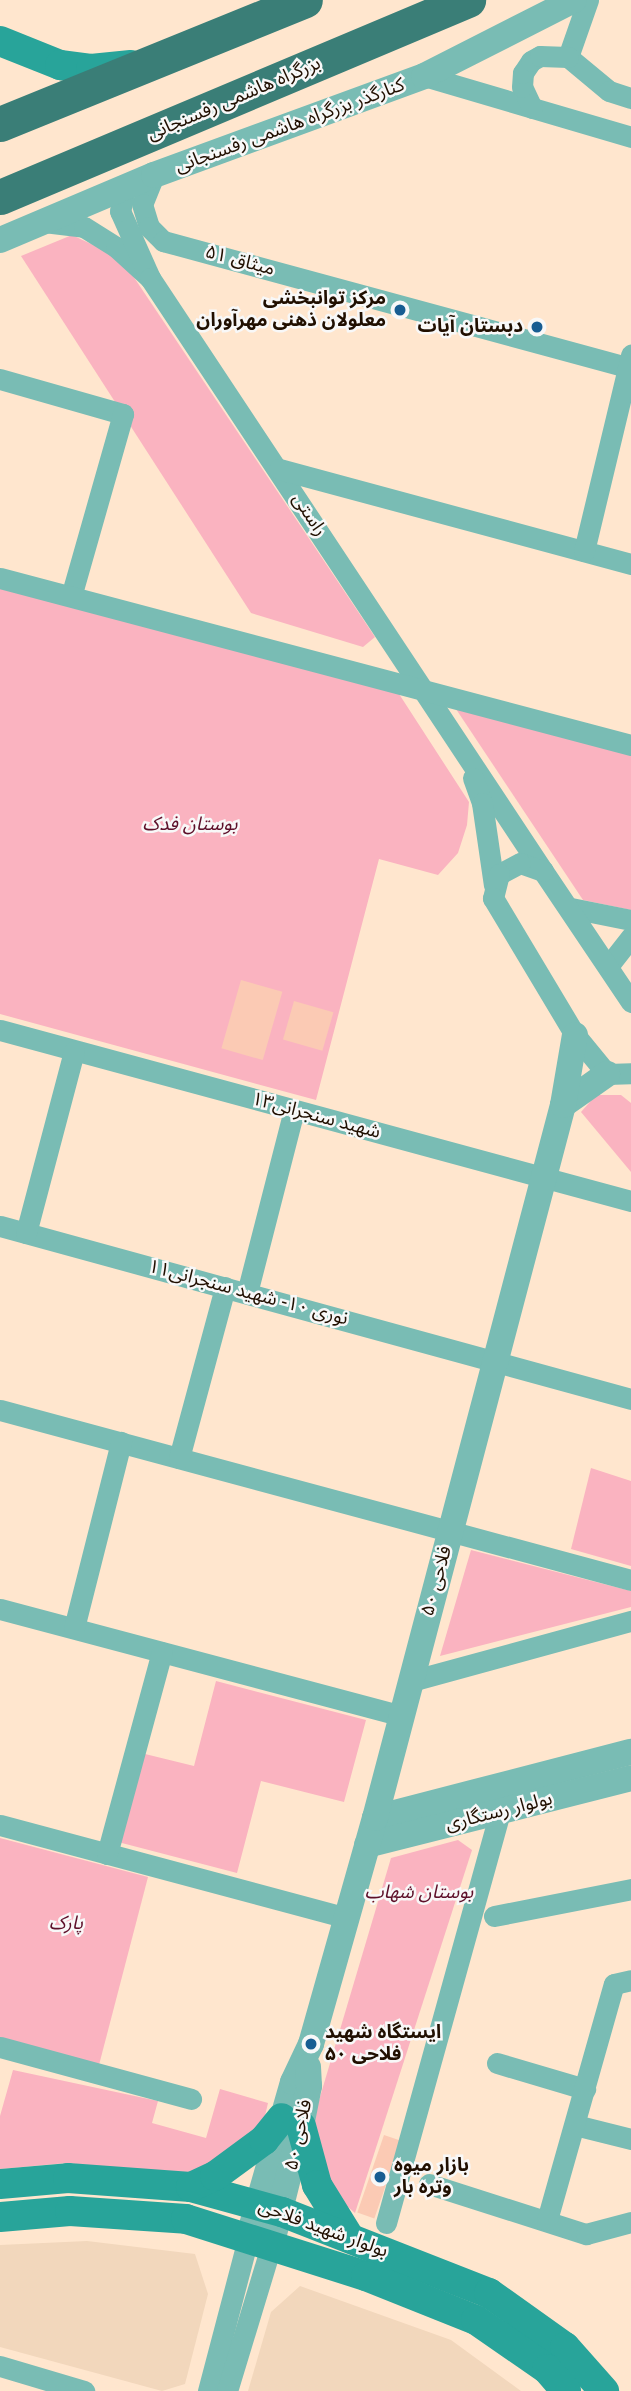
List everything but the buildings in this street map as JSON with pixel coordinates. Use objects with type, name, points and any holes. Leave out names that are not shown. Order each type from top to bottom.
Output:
[{"type":"highway","points":[[0,124],[159,62],[305,0]]},
{"type":"highway","name":"بزرگراه هاشمی رفسنجانی","points":[[0,197],[468,0]]},
{"type":"main road","points":[[0,41],[60,65],[91,69],[159,62]]},
{"type":"main road","points":[[191,2188],[215,2176],[292,2122],[317,2185],[349,2237]]},
{"type":"main road","name":"بولوار شهید فلاحی","points":[[0,2184],[68,2178],[191,2188],[270,2208],[489,2293],[565,2347],[604,2391]]},
{"type":"main road","name":"بولوار شهید فلاحی","points":[[0,2217],[70,2211],[186,2219],[366,2276],[476,2320],[547,2368],[566,2391]]},
{"type":"street","name":"کنارگذر بزرگراه هاشمی رفسنجانی","points":[[0,240],[154,176],[424,76],[574,0]]},
{"type":"street","points":[[568,57],[588,0]]},
{"type":"street","points":[[532,108],[522,87],[523,73],[531,61],[540,56],[568,57],[609,91],[631,98]]},
{"type":"street","points":[[424,76],[631,137]]},
{"type":"street","name":"میثاق ۵۱","points":[[154,176],[142,204],[149,227],[163,241],[630,363]]},
{"type":"street","points":[[126,187],[120,211],[150,278]]},
{"type":"street","points":[[44,222],[84,226],[116,247],[150,278]]},
{"type":"street","name":"راستی","points":[[150,278],[543,871],[609,965],[631,1002]]},
{"type":"street","points":[[584,551],[630,363]]},
{"type":"street","points":[[0,379],[123,414],[71,596]]},
{"type":"street","points":[[279,470],[631,564]]},
{"type":"street","points":[[0,578],[631,745]]},
{"type":"street","name":"راستی","points":[[465,753],[482,803],[494,885],[493,898],[509,930],[575,1035],[619,1073]]},
{"type":"street","points":[[494,885],[508,866],[532,864],[543,871]]},
{"type":"street","points":[[571,908],[631,920]]},
{"type":"street","points":[[609,965],[631,937]]},
{"type":"street","name":"شهید سنجرانی۱۳","points":[[0,1030],[631,1202]]},
{"type":"street","name":"فلاحی ۵۰","points":[[260,2243],[292,2122],[293,2082],[307,2057],[375,1818],[563,1105],[575,1035]]},
{"type":"street","points":[[26,1233],[74,1051]]},
{"type":"street","points":[[563,1105],[619,1073],[631,1092]]},
{"type":"street","points":[[247,1293],[294,1110]]},
{"type":"street","name":"نوری ۱۰- شهید سنجرانی۱۱","points":[[0,1226],[631,1399]]},
{"type":"street","points":[[179,1458],[225,1287]]},
{"type":"street","points":[[0,1410],[631,1580]]},
{"type":"street","points":[[74,1628],[121,1442]]},
{"type":"street","points":[[0,1609],[402,1716]]},
{"type":"street","points":[[411,1681],[631,1620]]},
{"type":"street","points":[[107,1854],[162,1652]]},
{"type":"street","name":"بولوار رستگاری","points":[[375,1818],[631,1752]]},
{"type":"street","name":"بولوار رستگاری","points":[[367,1845],[631,1778]]},
{"type":"street","points":[[386,2223],[508,1785]]},
{"type":"street","points":[[0,1825],[346,1918]]},
{"type":"street","points":[[494,1916],[631,1889]]},
{"type":"street","points":[[547,2220],[614,1984],[631,1980]]},
{"type":"street","points":[[0,2047],[191,2099]]},
{"type":"street","points":[[497,2063],[585,2089]]},
{"type":"street","points":[[575,2125],[631,2139]]},
{"type":"street","points":[[429,2184],[586,2234],[631,2222]]},
{"type":"street","points":[[208,2391],[260,2243]]},
{"type":"street","points":[[227,2391],[260,2243]]},
{"type":"street","points":[[0,2366],[84,2391]]},
{"type":"shaded area","points":[[87,2241],[195,2254],[208,2294],[185,2384],[162,2391],[0,2347],[0,2245]]},
{"type":"shaded area","points":[[300,2286],[451,2340],[521,2391],[248,2391],[271,2312]]},
{"type":"green space","points":[[72,235],[121,258],[375,637],[363,647],[251,613],[21,256]]},
{"type":"green space","name":"بوستان فدک","points":[[0,574],[390,680],[469,802],[467,825],[458,853],[438,875],[379,859],[316,1100],[0,1014]]},
{"type":"green space","points":[[446,694],[631,744],[631,910],[583,900]]},
{"type":"green space","points":[[596,1095],[621,1095],[631,1103],[631,1172],[581,1112]]},
{"type":"green space","points":[[591,1468],[631,1481],[631,1566],[571,1549]]},
{"type":"green space","points":[[471,1550],[631,1591],[631,1607],[440,1656]]},
{"type":"green space","points":[[216,1681],[366,1720],[344,1802],[261,1781],[237,1873],[118,1842],[141,1753],[194,1766]]},
{"type":"green space","name":"پارک","points":[[0,1838],[148,1877],[99,2065],[0,2039]]},
{"type":"green space","name":"بوستان شهاب","points":[[458,1840],[472,1850],[355,2213],[325,2187],[309,2134],[391,1858]]},
{"type":"green space","points":[[13,2070],[158,2101],[152,2123],[206,2138],[220,2089],[268,2103],[261,2133],[188,2175],[67,2163],[0,2169],[0,2116]]},
{"type":"place","name":"مرکز توانبخشی معلولان ذهنی مهرآوران","points":[[400,310]]},
{"type":"place","name":"دبستان آیات","points":[[537,327]]},
{"type":"place","name":"ایستگاه شهید فلاحی ۵۰","points":[[311,2044]]},
{"type":"place","name":"بازار میوه وتره بار","points":[[380,2177]]}]
